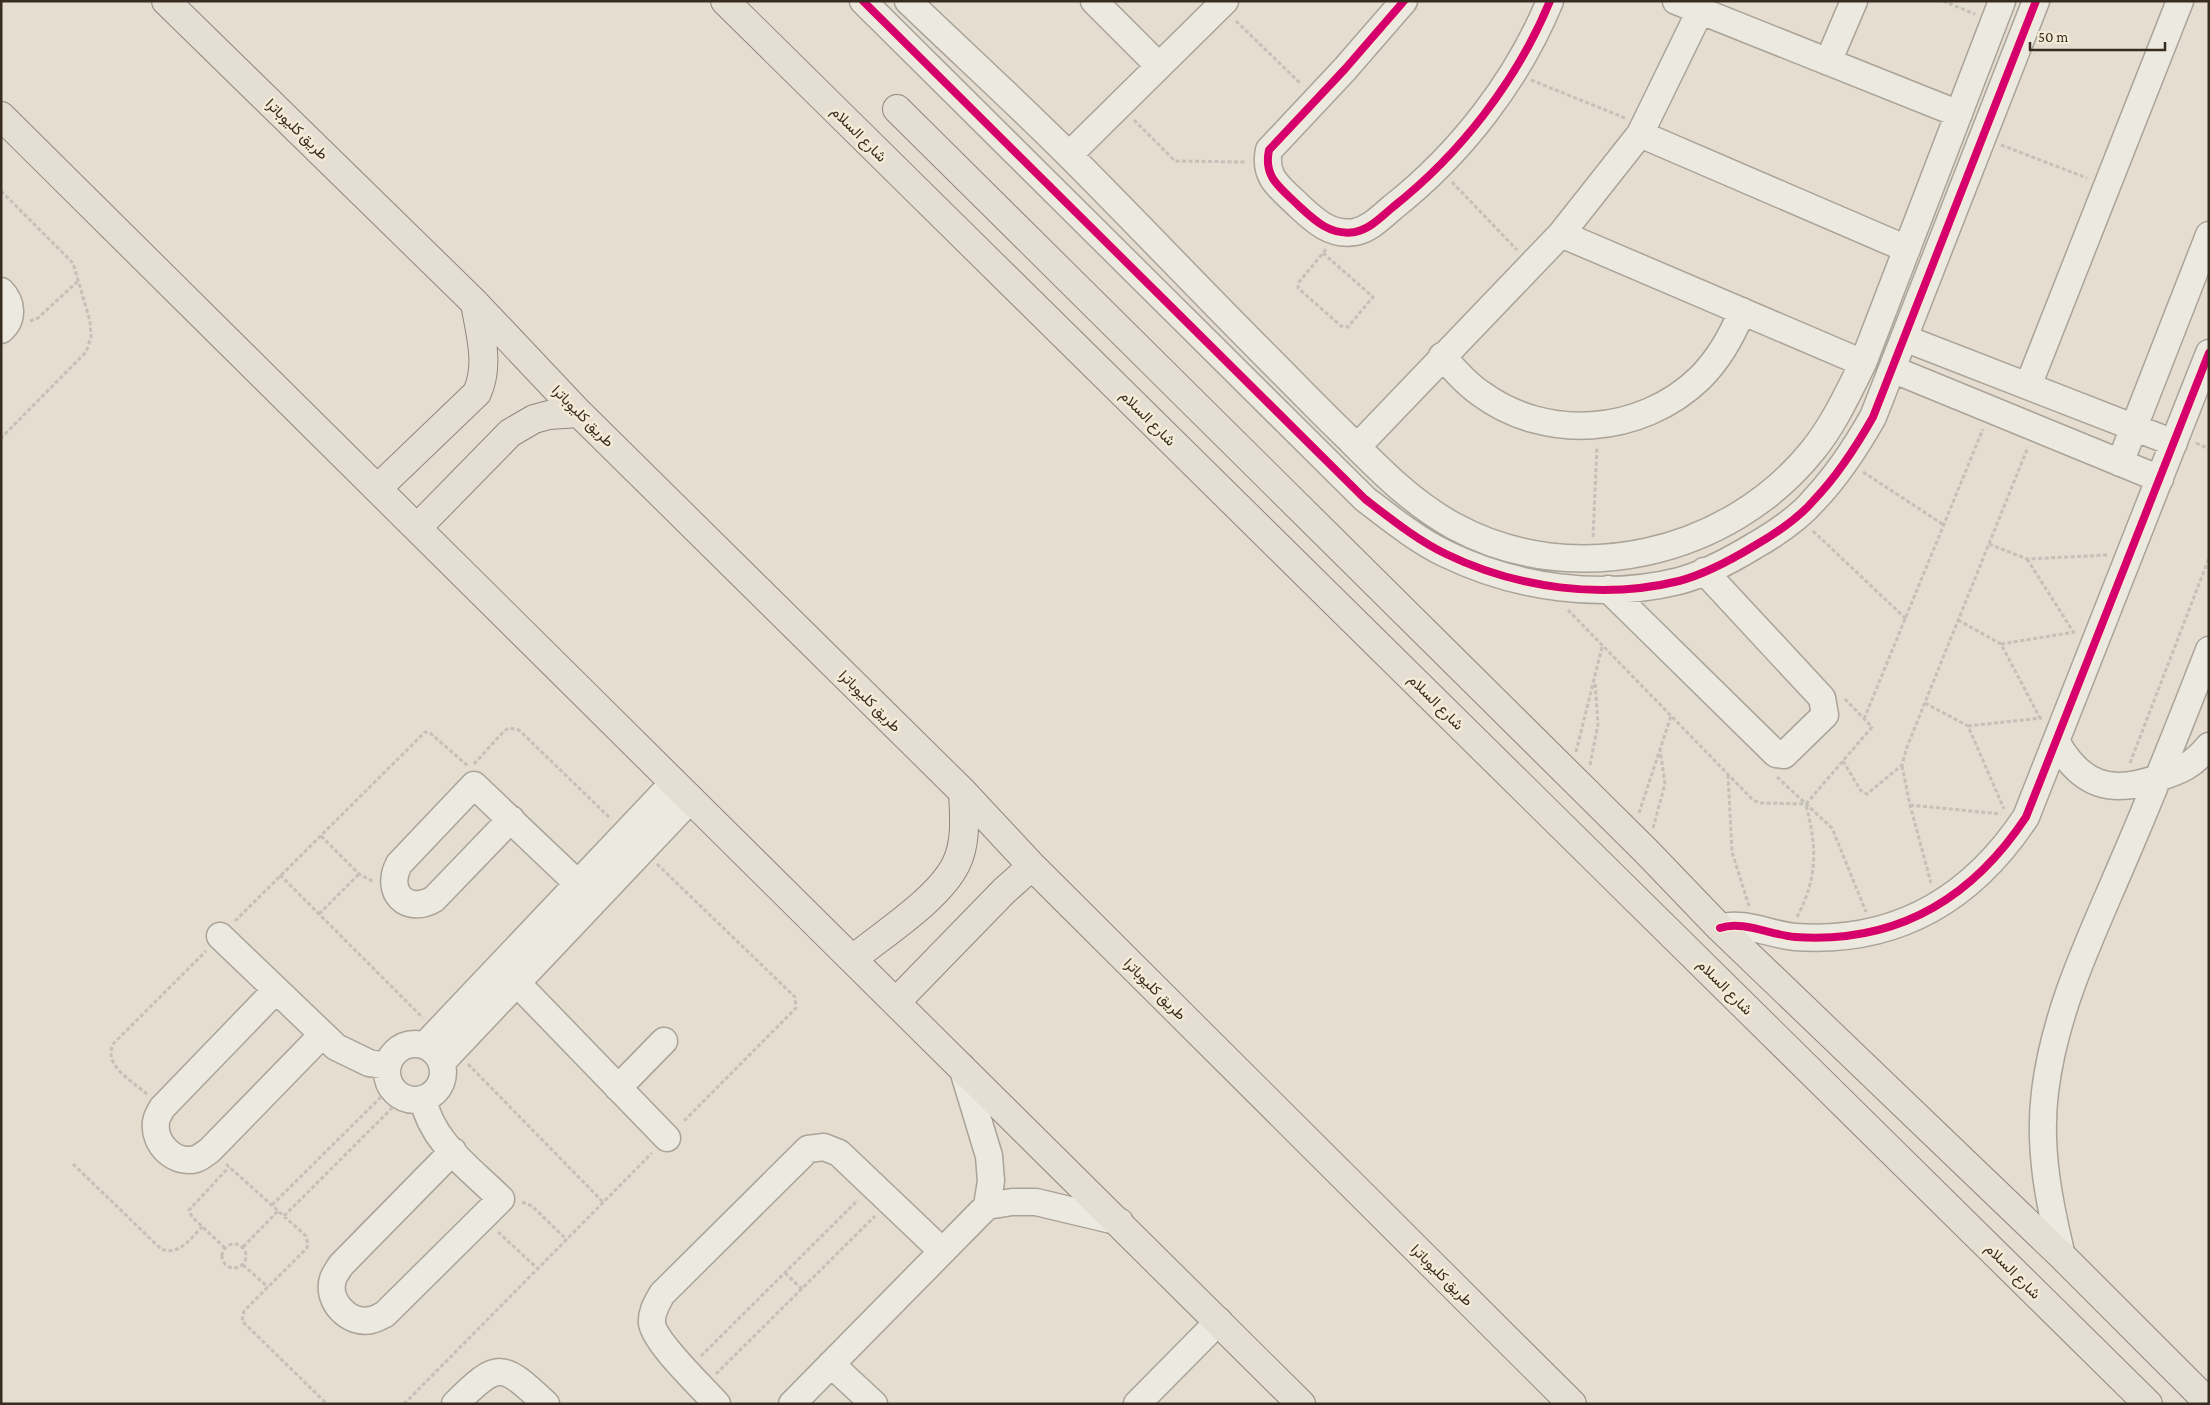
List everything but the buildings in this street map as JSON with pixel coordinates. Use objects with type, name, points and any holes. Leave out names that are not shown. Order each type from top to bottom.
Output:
[{"type":"main road","name":"طريق كليوباترا","points":[[166,1],[474,303],[580,413],[963,792],[1032,866],[1572,1404]]},
{"type":"main road","name":"شارع السلام","points":[[725,1],[2148,1404]]},
{"type":"main road","points":[[897,109],[1639,844],[1720,928],[2062,1256],[2209,1403]]},
{"type":"main road","points":[[1,116],[1120,1222],[1297,1402]]},
{"type":"main road","points":[[378,488],[477,393],[483,379],[484,366],[474,303]]},
{"type":"main road","points":[[418,527],[510,433],[534,419],[549,415],[580,413]]},
{"type":"main road","points":[[852,959],[933,895],[948,878],[957,863],[964,831],[963,792]]},
{"type":"main road","points":[[896,1002],[1004,891],[1032,866]]},
{"type":"main road","points":[[2075,1331],[2107,1301]]},
{"type":"street","points":[[863,1],[1365,499],[1404,529],[1445,554],[1490,572],[1543,585],[1608,589],[1632,589],[1679,580],[1728,562],[1773,535],[1813,502],[1847,462],[1873,417],[2036,1]]},
{"type":"street","points":[[908,1],[1069,155],[1243,334],[1357,447],[1418,503],[1455,526],[1496,544],[1539,554],[1592,558],[1626,556],[1670,547],[1711,531],[1749,510],[1784,482],[1813,450],[1838,414],[1863,363],[1998,12]]},
{"type":"street","points":[[1094,1],[1159,66]]},
{"type":"street","points":[[1404,1],[1316,99],[1276,140],[1269,150],[1267,162],[1269,174],[1276,183],[1316,222],[1340,232],[1366,229],[1419,186],[1467,137],[1513,73],[1542,22],[1550,1]]},
{"type":"street","points":[[1676,1],[1959,114]]},
{"type":"street","points":[[1828,62],[1854,1]]},
{"type":"street","points":[[2028,386],[2180,1]]},
{"type":"street","points":[[1069,155],[1223,4]]},
{"type":"street","points":[[1357,447],[1442,356],[1561,234],[1642,130],[1700,11]]},
{"type":"street","points":[[1642,130],[1907,249]]},
{"type":"street","points":[[1561,234],[1863,363]]},
{"type":"street","points":[[2120,463],[2209,235]]},
{"type":"street","points":[[1,291],[10,305],[6,323]]},
{"type":"street","points":[[1442,356],[1460,376],[1480,393],[1502,407],[1527,418],[1553,424],[1579,427],[1598,425],[1632,419],[1657,409],[1679,395],[1700,378],[1718,358],[1732,336],[1742,311]]},
{"type":"street","points":[[1220,357],[1243,334]]},
{"type":"street","points":[[1904,338],[2174,443]]},
{"type":"street","points":[[1720,928],[1736,924],[1757,931],[1786,936],[1835,937],[1874,931],[1906,921],[1938,906],[1970,883],[2009,843],[2026,817],[2209,353]]},
{"type":"street","points":[[1892,369],[2160,479]]},
{"type":"street","points":[[1608,589],[1776,754],[1784,755],[1824,715],[1825,703],[1704,571]]},
{"type":"street","points":[[2062,1256],[2049,1203],[2043,1148],[2044,1093],[2053,1039],[2070,986],[2159,778],[2209,650]]},
{"type":"street","points":[[2056,741],[2066,759],[2081,773],[2099,783],[2119,787],[2133,786],[2180,772],[2197,761],[2209,746]]},
{"type":"street","points":[[511,819],[434,899],[425,904],[414,905],[404,901],[397,894],[393,883],[394,873],[399,864],[474,785],[511,819],[586,892]]},
{"type":"street","points":[[401,1088],[392,1055],[402,1047],[413,1044],[440,1047],[517,984],[586,892],[626,833],[683,790]]},
{"type":"street","points":[[440,1047],[683,790]]},
{"type":"street","points":[[220,936],[336,1047],[352,1057],[369,1063],[401,1088],[452,1152],[501,1199],[385,1314],[370,1320],[354,1319],[340,1310],[332,1296],[332,1280],[340,1266],[452,1152]]},
{"type":"street","points":[[517,984],[667,1138]]},
{"type":"street","points":[[276,990],[162,1108],[156,1122],[157,1138],[166,1152],[180,1159],[220,1159],[322,1035]]},
{"type":"street","points":[[618,1088],[664,1041]]},
{"type":"street","points":[[401,1088],[434,1094],[441,1085],[444,1074],[440,1047]]},
{"type":"street","points":[[962,1067],[989,1156],[991,1181],[987,1206]]},
{"type":"street","points":[[702,1387],[656,1338],[652,1323],[654,1307],[662,1294],[808,1150],[824,1147],[839,1153],[942,1251]]},
{"type":"street","points":[[792,1404],[987,1206],[1012,1202],[1036,1202],[1120,1222]]},
{"type":"street","points":[[1137,1404],[1219,1321]]},
{"type":"street","points":[[831,1364],[874,1404]]},
{"type":"street","points":[[455,1404],[476,1383],[491,1372],[510,1372],[546,1404]]},
{"type":"path","points":[[1944,1],[1998,12]]},
{"type":"path","points":[[1223,4],[1316,99]]},
{"type":"path","points":[[1513,73],[1642,130]]},
{"type":"path","points":[[1120,105],[1174,161],[1267,162]]},
{"type":"path","points":[[1982,138],[2107,186]]},
{"type":"path","points":[[1438,167],[1531,265]]},
{"type":"path","points":[[1,190],[73,263],[90,321],[91,337],[86,352],[1,438]]},
{"type":"path","points":[[1323,253],[1372,296],[1372,301],[1348,327],[1341,326],[1298,288],[1299,282],[1340,232]]},
{"type":"path","points":[[6,323],[29,321],[38,318],[79,280]]},
{"type":"path","points":[[1864,719],[1991,410]]},
{"type":"path","points":[[1592,558],[1598,425]]},
{"type":"path","points":[[1938,906],[1910,805],[1902,765],[1907,747],[2036,428]]},
{"type":"path","points":[[1847,462],[1944,525]]},
{"type":"path","points":[[1813,530],[1906,619]]},
{"type":"path","points":[[1989,544],[2027,559],[2130,553]]},
{"type":"path","points":[[2127,771],[2209,558]]},
{"type":"path","points":[[2027,559],[2074,633]]},
{"type":"path","points":[[1543,585],[1756,802],[1806,804],[1825,819],[1836,834],[1874,931]]},
{"type":"path","points":[[1958,620],[2001,644],[2040,718]]},
{"type":"path","points":[[2001,644],[2101,628]]},
{"type":"path","points":[[1577,783],[1594,679],[1602,646]]},
{"type":"path","points":[[1577,783],[1598,724],[1594,679]]},
{"type":"path","points":[[1925,703],[1968,726],[2066,716]]},
{"type":"path","points":[[1639,844],[1660,748],[1670,716]]},
{"type":"path","points":[[1910,805],[2007,815],[1968,726]]},
{"type":"path","points":[[162,1108],[115,1066],[110,1059],[109,1050],[280,875],[425,732],[430,732],[470,768],[504,731],[514,728],[519,730],[626,833]]},
{"type":"path","points":[[1639,844],[1665,784],[1660,748]]},
{"type":"path","points":[[1843,762],[1861,791],[1866,794],[1902,765]]},
{"type":"path","points":[[1728,774],[1732,852],[1757,931]]},
{"type":"path","points":[[1786,936],[1804,904],[1814,871],[1814,837],[1806,804]]},
{"type":"path","points":[[321,836],[369,881],[381,884],[393,883]]},
{"type":"path","points":[[319,914],[360,874]]},
{"type":"path","points":[[280,875],[319,914],[440,1047],[604,1202]]},
{"type":"path","points":[[272,1206],[401,1088]]},
{"type":"path","points":[[284,1216],[401,1088]]},
{"type":"path","points":[[225,1248],[189,1214],[191,1207],[220,1159],[306,1236],[308,1244],[244,1311],[242,1321],[327,1404]]},
{"type":"path","points":[[73,1164],[161,1249],[167,1251],[181,1248],[202,1227]]},
{"type":"path","points":[[702,1387],[785,1274],[882,1194]]},
{"type":"path","points":[[702,1387],[802,1289],[882,1194]]},
{"type":"path","points":[[501,1199],[522,1202],[532,1206],[566,1240]]},
{"type":"path","points":[[243,1247],[278,1211]]},
{"type":"path","points":[[483,1217],[538,1269]]},
{"type":"path","points":[[233,1244],[243,1247],[247,1256],[243,1265],[237,1268],[226,1265],[222,1256],[225,1248],[233,1244]]},
{"type":"path","points":[[243,1265],[268,1287]]},
{"type":"path","points":[[785,1274],[802,1289]]},
{"type":"cycle path","points":[[863,1],[1365,499],[1404,529],[1446,554],[1473,566],[1530,582],[1590,590],[1650,587],[1689,578],[1718,566],[1794,520],[1808,507],[1839,471],[1873,417],[2036,1]]},
{"type":"cycle path","points":[[1404,1],[1345,69],[1269,150],[1268,160],[1271,175],[1280,188],[1317,222],[1338,232],[1355,232],[1366,228],[1418,186],[1441,164],[1484,114],[1503,87],[1537,31],[1550,1]]},
{"type":"cycle path","points":[[1720,928],[1738,926],[1786,936],[1832,937],[1866,933],[1898,924],[1928,911],[1955,893],[1981,872],[2004,846],[2026,817],[2209,353]]}]
